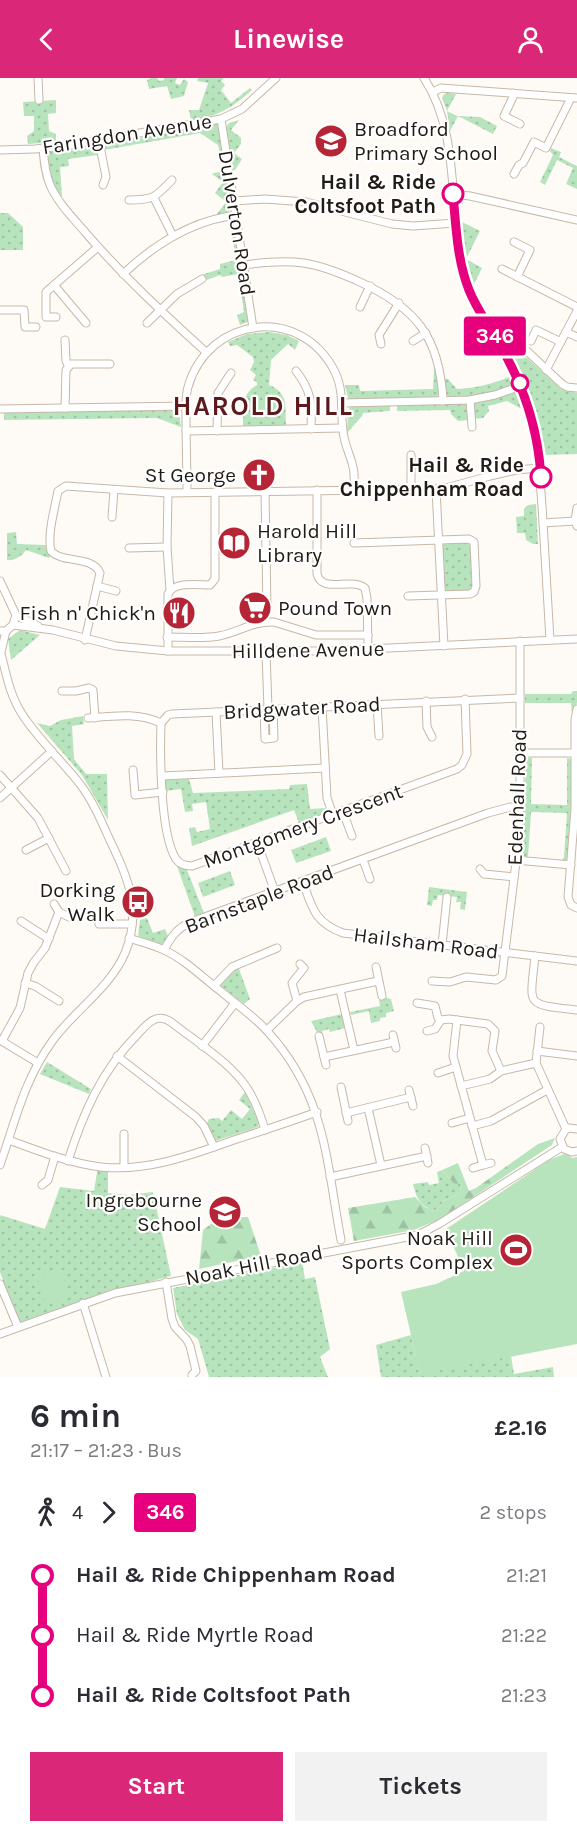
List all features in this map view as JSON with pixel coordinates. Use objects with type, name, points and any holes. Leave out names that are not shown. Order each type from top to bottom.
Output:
[{"type":"street","points":[[38,78],[39,100]]},
{"type":"street","name":"Faringdon Avenue","points":[[0,150],[43,148],[99,141],[221,119],[242,109],[276,78]]},
{"type":"street","points":[[424,78],[433,92],[443,118],[461,262],[469,290],[521,386],[535,433],[540,468],[550,640]]},
{"type":"street","points":[[433,92],[441,88],[574,98],[546,148],[534,142],[523,163],[519,165],[514,174]]},
{"type":"street","points":[[513,93],[504,116],[520,124]]},
{"type":"street","name":"Dulverton Road","points":[[221,119],[253,328]]},
{"type":"street","points":[[99,141],[106,177],[103,185]]},
{"type":"street","points":[[43,148],[49,184],[58,199],[123,274],[206,352]]},
{"type":"street","points":[[129,200],[154,198],[172,180]]},
{"type":"street","points":[[453,194],[577,220]]},
{"type":"street","points":[[154,198],[173,236]]},
{"type":"street","points":[[234,201],[306,202],[392,224],[412,226],[456,223]]},
{"type":"street","points":[[123,274],[145,254],[173,236],[206,221],[237,215]]},
{"type":"street","points":[[514,242],[530,250],[517,277]]},
{"type":"street","points":[[57,317],[46,317],[46,292],[98,247]]},
{"type":"street","points":[[244,265],[274,261],[308,262],[370,286],[399,303],[412,315],[432,345],[439,365],[443,401]]},
{"type":"street","points":[[502,269],[577,309],[546,370]]},
{"type":"street","points":[[147,323],[177,294],[202,279]]},
{"type":"street","points":[[54,285],[86,323]]},
{"type":"street","points":[[360,307],[370,286]]},
{"type":"street","points":[[377,340],[399,303]]},
{"type":"street","points":[[0,310],[24,310],[25,327],[36,327]]},
{"type":"street","points":[[187,492],[186,406],[190,381],[200,361],[206,352],[226,336],[253,328],[272,327],[288,330],[311,343],[334,370],[343,403],[342,428],[353,467],[354,490]]},
{"type":"street","points":[[531,341],[536,330],[561,342]]},
{"type":"street","points":[[566,332],[577,337]]},
{"type":"street","points":[[413,341],[426,333]]},
{"type":"street","points":[[65,408],[68,365],[66,340]]},
{"type":"street","points":[[506,356],[524,350],[562,384],[577,388]]},
{"type":"street","points":[[68,365],[110,364]]},
{"type":"street","points":[[296,371],[310,396],[311,429]]},
{"type":"street","points":[[217,430],[218,393],[231,373]]},
{"type":"street","points":[[343,403],[470,400],[521,386]]},
{"type":"street","points":[[470,400],[472,427]]},
{"type":"street","points":[[0,410],[186,406]]},
{"type":"street","points":[[186,431],[342,428]]},
{"type":"street","points":[[411,455],[411,489]]},
{"type":"street","points":[[85,640],[100,573],[98,568],[87,563],[61,558],[51,550],[50,545],[58,491],[66,486],[168,493],[436,489],[516,470],[540,468]]},
{"type":"street","points":[[436,489],[444,646]]},
{"type":"street","points":[[112,517],[114,490]]},
{"type":"street","points":[[317,490],[318,579],[324,583],[357,583],[365,588],[369,649]]},
{"type":"street","points":[[265,491],[267,610],[274,622]]},
{"type":"street","points":[[170,590],[176,586],[210,585],[214,582],[216,574],[215,492]]},
{"type":"street","points":[[168,493],[167,547],[170,590],[168,594],[168,651]]},
{"type":"street","points":[[543,523],[576,523],[577,508]]},
{"type":"street","points":[[354,543],[469,539],[474,542],[476,586],[474,592],[408,596]]},
{"type":"street","points":[[129,548],[167,547]]},
{"type":"street","points":[[0,581],[16,615],[13,625],[3,631],[0,651],[16,704],[92,803],[127,875],[133,909],[129,938],[118,966],[107,981],[67,1023],[38,1063],[22,1095],[4,1145],[0,1165]]},
{"type":"street","points":[[97,586],[116,591]]},
{"type":"street","points":[[0,602],[9,603]]},
{"type":"street","points":[[260,622],[267,610]]},
{"type":"street","name":"Hilldene Avenue","points":[[16,615],[42,628]]},
{"type":"street","points":[[167,637],[219,636],[260,622],[274,622],[316,635],[368,635]]},
{"type":"street","name":"Hilldene Avenue","points":[[13,625],[42,628],[116,646],[168,651],[266,652],[369,649],[577,639]]},
{"type":"street","name":"Edenhall Road","points":[[432,981],[450,982],[466,977],[498,980],[502,976],[520,807],[520,641]]},
{"type":"street","points":[[266,652],[268,710]]},
{"type":"street","points":[[62,691],[76,692],[89,688],[93,690],[92,718],[135,715],[160,723]]},
{"type":"street","name":"Bridgwater Road","points":[[160,723],[172,714],[520,698]]},
{"type":"street","name":"Montgomery Crescent","points":[[160,723],[167,831],[175,856],[182,864],[192,867],[453,771],[462,765],[467,757],[465,699]]},
{"type":"street","points":[[426,701],[427,727],[432,737]]},
{"type":"street","points":[[378,704],[379,736]]},
{"type":"street","points":[[322,706],[327,798],[333,815]]},
{"type":"street","points":[[577,709],[574,753],[576,809],[567,897],[577,908]]},
{"type":"street","points":[[216,712],[219,773]]},
{"type":"street","points":[[0,798],[52,751]]},
{"type":"street","points":[[520,753],[574,753]]},
{"type":"street","points":[[162,776],[325,768]]},
{"type":"street","points":[[133,770],[135,795],[163,792]]},
{"type":"street","points":[[0,775],[38,818],[66,871]]},
{"type":"street","name":"Barnstaple Road","points":[[164,950],[182,926],[488,813],[510,807],[520,807]]},
{"type":"street","points":[[343,812],[352,836]]},
{"type":"street","points":[[26,850],[49,838]]},
{"type":"street","points":[[257,842],[275,892]]},
{"type":"street","points":[[363,860],[370,879]]},
{"type":"street","points":[[516,860],[571,865]]},
{"type":"street","points":[[480,869],[484,874],[514,877]]},
{"type":"street","name":"Hailsham Road","points":[[303,882],[317,918],[330,928],[343,933],[577,961]]},
{"type":"street","points":[[442,945],[447,897]]},
{"type":"street","points":[[54,904],[59,912],[69,917]]},
{"type":"street","points":[[38,1063],[1,1041],[20,1008],[31,967],[45,948],[59,912]]},
{"type":"street","points":[[99,920],[99,924],[132,924]]},
{"type":"street","points":[[21,921],[49,939]]},
{"type":"street","points":[[129,938],[164,950],[183,962],[267,1030],[286,1053],[300,1074],[317,1112],[341,1240]]},
{"type":"street","points":[[214,986],[232,967],[277,948]]},
{"type":"street","points":[[535,956],[531,990],[535,1002],[542,1006],[577,1010]]},
{"type":"street","points":[[297,1001],[292,983],[304,968],[300,964]]},
{"type":"street","points":[[376,967],[382,996]]},
{"type":"street","points":[[267,1030],[304,997],[378,981]]},
{"type":"street","points":[[25,983],[35,986],[59,1001]]},
{"type":"street","points":[[340,990],[354,1050]]},
{"type":"street","points":[[202,1046],[235,1003]]},
{"type":"street","points":[[417,1003],[435,1006],[438,1018],[441,1020]]},
{"type":"street","points":[[68,1161],[84,1114],[95,1091],[117,1056],[144,1027],[157,1018],[166,1018],[240,1079],[258,1110],[265,1130]]},
{"type":"street","points":[[427,1031],[435,1029],[441,1020],[449,1019],[488,1024],[493,1028],[492,1051],[501,1071]]},
{"type":"street","points":[[457,1020],[453,1056],[483,1165]]},
{"type":"street","points":[[540,1027],[536,1063],[566,1129]]},
{"type":"street","points":[[319,1036],[326,1065]]},
{"type":"street","points":[[324,1056],[395,1042]]},
{"type":"street","points":[[537,1051],[577,1056]]},
{"type":"street","points":[[117,1056],[196,1117],[204,1126],[214,1148]]},
{"type":"street","points":[[461,1086],[490,1079],[501,1071],[536,1063]]},
{"type":"street","points":[[438,1073],[456,1067]]},
{"type":"street","points":[[341,1088],[347,1117],[410,1094],[413,1106]]},
{"type":"street","points":[[452,1123],[490,1121],[548,1090]]},
{"type":"street","points":[[368,1108],[381,1165]]},
{"type":"street","points":[[4,1145],[98,1166],[148,1165],[175,1160],[214,1148],[317,1112]]},
{"type":"street","points":[[566,1129],[577,1129]]},
{"type":"street","points":[[566,1129],[560,1139],[562,1147],[567,1151],[577,1151]]},
{"type":"street","points":[[124,1134],[124,1167]]},
{"type":"street","name":"Noak Hill Road","points":[[0,1334],[115,1293],[418,1235],[562,1147]]},
{"type":"street","points":[[330,1177],[381,1165],[427,1159],[425,1148]]},
{"type":"street","points":[[42,1185],[48,1180],[55,1156]]},
{"type":"street","points":[[473,1168],[491,1162]]},
{"type":"street","points":[[166,1282],[171,1319],[187,1340],[194,1359],[196,1371],[192,1375]]},
{"type":"street","points":[[0,1284],[3,1301],[18,1327]]},
{"type":"street","points":[[83,1303],[106,1377]]},
{"type":"green space","points":[[157,78],[159,81],[164,78],[177,78],[175,83],[180,85],[184,79],[188,82],[184,96],[171,99],[167,86],[149,89],[147,80]]},
{"type":"green space","points":[[198,78],[224,78],[221,81],[225,85],[221,90],[231,103],[250,88],[252,90],[224,110],[209,117],[191,121],[189,110],[199,110],[208,83],[197,81]]},
{"type":"green space","points":[[444,94],[456,94],[447,111],[442,98]]},
{"type":"green space","points":[[56,100],[56,113],[48,114],[49,131],[56,134],[56,142],[28,144],[27,136],[34,131],[34,116],[24,116],[23,102]]},
{"type":"green space","points":[[447,111],[458,116],[450,131]]},
{"type":"green space","points":[[458,116],[480,117],[497,126],[493,134]]},
{"type":"green space","points":[[239,120],[231,130],[241,138],[241,144],[234,153],[242,159],[235,170],[231,170],[225,129],[229,123]]},
{"type":"green space","points":[[216,123],[220,125],[226,165],[223,166],[218,145],[200,133],[104,150],[102,145]]},
{"type":"green space","points":[[97,147],[98,155],[68,159],[69,166],[60,167],[62,196],[59,196],[49,177],[46,155],[48,152]]},
{"type":"green space","points":[[551,148],[561,152],[559,157],[577,166],[577,189],[566,184],[573,168],[557,160],[545,185],[540,182],[553,155]]},
{"type":"green space","points":[[227,171],[232,209],[227,213],[216,215],[226,202],[215,193],[223,182],[212,174]]},
{"type":"green space","points":[[0,213],[8,213],[23,227],[23,250],[0,250]]},
{"type":"green space","points":[[230,221],[236,223],[250,321],[240,325],[237,315],[244,312],[238,274],[222,277],[220,275],[204,281],[201,275],[220,269],[220,264],[236,260]]},
{"type":"green space","points":[[462,222],[480,231],[466,259]]},
{"type":"green space","points":[[466,259],[482,268],[474,284]]},
{"type":"green space","points":[[269,332],[287,335],[299,341],[295,350],[288,344],[271,360],[269,385],[283,396],[286,425],[243,426],[243,408],[246,397],[257,385],[257,382],[253,380],[256,375],[250,370],[254,362],[253,357],[237,345],[230,346],[228,342],[247,334]]},
{"type":"green space","points":[[524,355],[560,388],[577,393],[577,454],[545,455],[536,412],[512,359]]},
{"type":"green space","points":[[436,368],[439,394],[435,398],[352,401],[348,398],[345,385],[359,385],[360,391],[433,389],[434,369]]},
{"type":"green space","points":[[511,376],[512,386],[480,396],[450,398],[446,394],[445,379],[448,379],[457,389],[484,385]]},
{"type":"green space","points":[[515,391],[527,412],[507,401],[488,406],[489,411],[483,418],[473,419],[472,402]]},
{"type":"green space","points":[[465,403],[468,406],[469,420],[458,421],[450,410],[397,411],[397,405]]},
{"type":"green space","points":[[390,405],[390,411],[363,413],[347,433],[348,410],[351,406]]},
{"type":"green space","points":[[179,410],[181,427],[157,418],[4,420],[4,412]]},
{"type":"green space","points":[[536,504],[538,544],[533,544],[526,540],[525,533],[517,533],[516,517],[524,516],[524,509],[528,505]]},
{"type":"green space","points":[[16,532],[17,544],[46,545],[51,555],[49,558],[26,550],[18,558],[7,560],[7,533]]},
{"type":"green space","points":[[466,542],[471,546],[474,586],[468,591],[448,592],[444,590],[442,546],[445,543]]},
{"type":"green space","points":[[20,630],[40,635],[11,660],[8,639]]},
{"type":"green space","points":[[577,691],[577,703],[572,713],[571,703],[525,703],[525,694],[571,694]]},
{"type":"green space","points":[[83,716],[84,724],[72,726],[74,759],[86,774],[107,774],[108,820],[82,775],[37,723],[50,726],[61,720]]},
{"type":"green space","points":[[526,758],[532,758],[531,804],[567,805],[567,758],[571,759],[571,805],[568,859],[566,860],[562,860],[567,813],[531,812],[528,857],[523,856]]},
{"type":"green space","points":[[189,779],[193,793],[289,789],[290,785],[307,784],[310,809],[326,808],[327,811],[326,814],[299,823],[294,810],[192,846],[189,828],[195,827],[197,832],[210,829],[206,802],[192,804],[193,811],[185,812],[181,789],[166,791],[165,780]]},
{"type":"green space","points":[[326,837],[331,851],[296,863],[291,850]]},
{"type":"green space","points":[[177,866],[187,870],[204,913],[195,917]]},
{"type":"green space","points":[[230,871],[235,885],[203,897],[198,883]]},
{"type":"green space","points":[[429,887],[467,892],[465,910],[460,909],[461,902],[456,902],[457,897],[438,895],[437,900],[433,900],[432,906],[427,905]]},
{"type":"green space","points":[[147,918],[153,933],[165,929],[168,936],[164,944],[150,942],[138,935],[140,920]]},
{"type":"green space","points":[[235,968],[239,969],[250,999],[244,1004],[221,986],[221,983]]},
{"type":"green space","points":[[382,996],[391,999],[394,1011],[386,1013],[386,1017],[380,1018],[380,1021],[371,1023],[369,1011],[351,1015],[350,1012],[380,1006],[379,1000]]},
{"type":"green space","points":[[342,1014],[345,1028],[330,1032],[329,1029],[322,1031],[323,1035],[319,1036],[311,1021]]},
{"type":"green space","points":[[47,1062],[91,1089],[89,1094],[40,1074]]},
{"type":"green space","points":[[245,1092],[259,1123],[258,1127],[215,1141],[207,1123],[209,1119],[219,1118],[222,1121],[231,1110],[242,1119],[250,1109],[239,1100]]},
{"type":"green space","points":[[555,1138],[552,1145],[440,1219],[414,1230],[354,1241],[348,1208],[415,1197],[433,1211],[440,1207],[443,1201],[459,1194],[462,1187],[461,1184],[454,1184],[442,1170],[458,1163],[469,1191],[538,1144]]},
{"type":"green space","name":"Noak Hill Sports Complex","points":[[564,1154],[572,1158],[577,1157],[577,1344],[420,1374],[401,1292],[436,1284],[464,1271],[446,1229],[549,1160]]},
{"type":"green space","points":[[98,1166],[108,1167],[108,1193],[129,1195],[153,1192],[171,1276],[101,1295],[19,1324],[0,1272],[0,1215],[45,1229],[60,1187],[94,1191]]},
{"type":"green space","points":[[442,1170],[454,1184],[461,1184],[462,1187],[459,1194],[443,1201],[440,1207],[433,1211],[419,1200],[413,1184],[439,1183],[437,1172]]},
{"type":"green space","points":[[248,1217],[261,1256],[199,1269],[203,1230],[219,1218]]},
{"type":"green space","points":[[302,1262],[305,1279],[315,1277],[330,1349],[320,1357],[328,1377],[209,1377],[198,1339],[185,1330],[177,1314],[173,1288]]},
{"type":"green space","points":[[59,1269],[70,1296],[46,1304],[37,1277]]},
{"type":"green space","points":[[411,1335],[420,1373],[511,1356],[514,1374],[553,1367],[554,1377],[381,1377],[376,1345]]},
{"type":"bus line","name":"346","points":[[453,194],[464,276],[478,309],[499,342],[521,386],[535,433],[541,477]]},
{"type":"place","name":"Broadford Primary School","points":[[331,141]]},
{"type":"place","name":"Hail & Ride Coltsfoot Path","points":[[453,194]]},
{"type":"place","name":"St George","points":[[259,475]]},
{"type":"place","name":"Hail & Ride Chippenham Road","points":[[541,477]]},
{"type":"place","name":"Harold Hill Library","points":[[234,543]]},
{"type":"place","name":"Pound Town","points":[[255,608]]},
{"type":"place","name":"Fish n' Chick'n","points":[[179,613]]},
{"type":"place","name":"Dorking Walk","points":[[138,902]]},
{"type":"place","name":"Ingrebourne School","points":[[225,1212]]},
{"type":"place","name":"Noak Hill Sports Complex","points":[[516,1250]]},
{"type":"district","name":"HAROLD HILL","points":[[263,406]]}]
